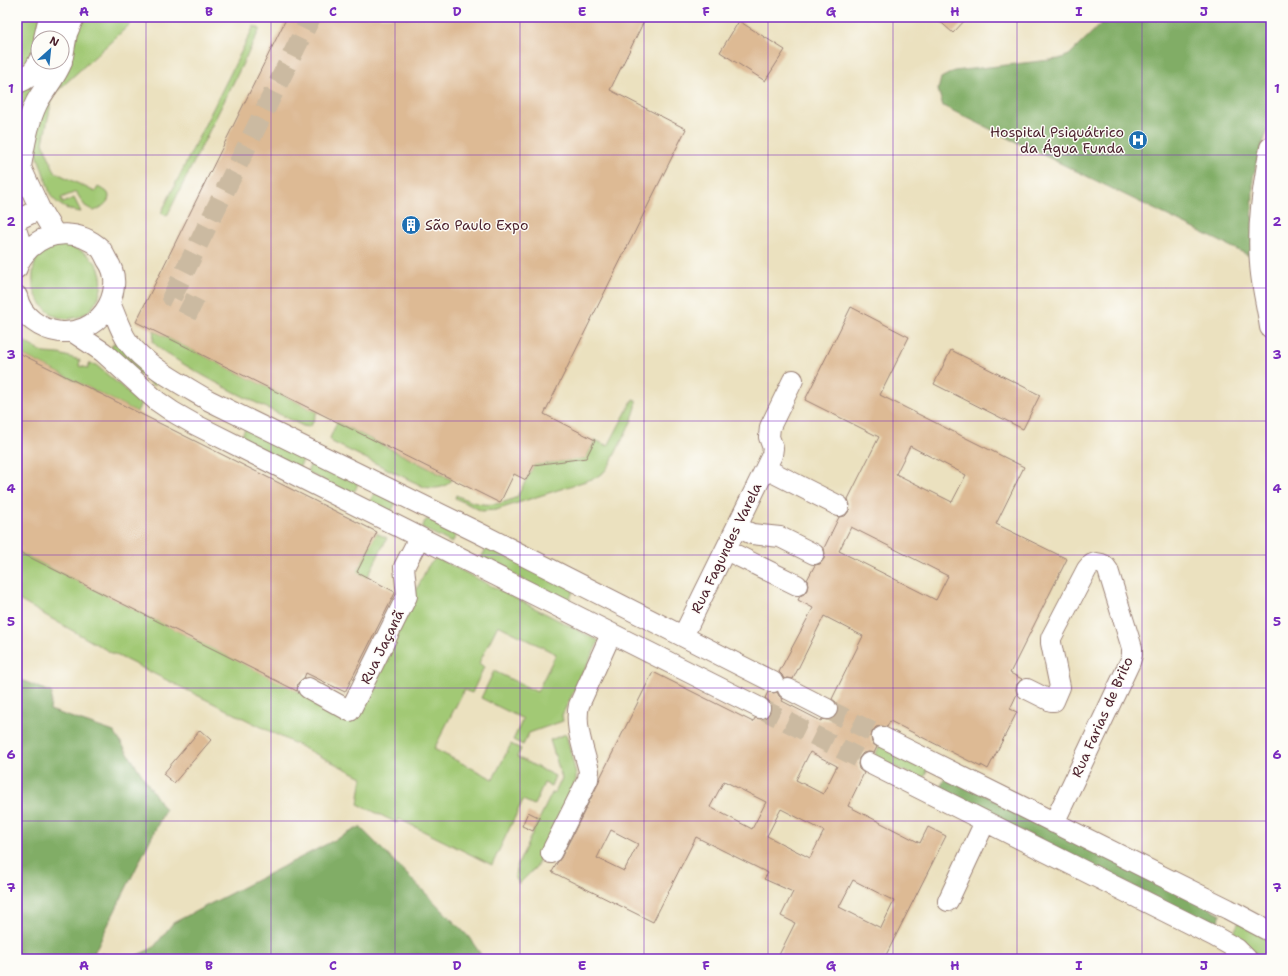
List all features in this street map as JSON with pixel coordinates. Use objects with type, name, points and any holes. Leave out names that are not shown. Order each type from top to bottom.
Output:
[{"type":"main road","points":[[47,30],[50,17]]},
{"type":"main road","points":[[67,30],[72,17]]},
{"type":"main road","points":[[17,82],[22,81],[34,70]]},
{"type":"main road","points":[[18,162],[33,110],[57,70]]},
{"type":"main road","points":[[1271,148],[1262,200],[1260,233],[1266,262],[1271,327]]},
{"type":"street","points":[[18,162],[40,209],[55,234]]},
{"type":"street","points":[[17,220],[40,209]]},
{"type":"street","points":[[17,232],[20,261]]},
{"type":"street","points":[[17,296],[19,303],[28,317],[41,327],[57,332],[73,332],[88,327],[101,316],[110,303],[114,285],[111,266],[102,250],[88,240],[72,234],[55,234],[38,241],[20,261]]},
{"type":"street","points":[[110,303],[127,341],[134,349],[166,374],[208,400],[477,532],[827,709]]},
{"type":"street","points":[[73,332],[103,352],[144,390],[173,412],[194,424],[760,708]]},
{"type":"street","points":[[793,380],[770,428],[769,437],[774,451],[768,465],[839,506]]},
{"type":"street","name":"Rua Fagundes Varela","points":[[683,636],[768,465]]},
{"type":"street","points":[[737,526],[752,534],[780,537],[814,554]]},
{"type":"street","points":[[463,559],[477,532]]},
{"type":"street","name":"Rua Jaçanã","points":[[308,688],[350,711],[407,596],[404,567],[419,538]]},
{"type":"street","points":[[726,550],[797,585]]},
{"type":"street","name":"Rua Farias de Brito","points":[[1027,689],[1051,701],[1054,701],[1060,687],[1051,643],[1052,638],[1087,569],[1090,565],[1096,563],[1102,564],[1108,570],[1132,648],[1132,655],[1054,823]]},
{"type":"street","points":[[584,620],[597,593]]},
{"type":"street","points":[[551,853],[588,778],[589,770],[577,714],[579,705],[611,634]]},
{"type":"street","points":[[882,737],[1271,932]]},
{"type":"street","points":[[869,763],[1214,936],[1237,949],[1247,959]]},
{"type":"street","points":[[929,794],[943,767]]},
{"type":"street","points":[[948,900],[985,822]]},
{"type":"street","points":[[1243,917],[1256,917],[1271,913]]},
{"type":"green space","points":[[17,17],[40,17],[37,30],[30,30],[30,59],[17,73]]},
{"type":"green space","points":[[82,17],[138,17],[55,93],[52,99],[43,143],[55,172],[95,192],[98,187],[106,191],[109,195],[108,201],[94,211],[85,206],[76,192],[61,198],[63,203],[74,198],[81,212],[64,207],[57,203],[51,196],[37,154],[36,145],[33,142],[37,125],[63,70],[70,70],[71,53]]},
{"type":"green space","name":"Hospital Psiquátrico da Água Funda","points":[[1108,17],[1271,17],[1271,121],[1260,151],[1253,178],[1252,257],[943,106],[938,90],[941,78],[954,71],[1059,59],[1069,55]]},
{"type":"green space","points":[[254,26],[260,29],[167,216],[161,213]]},
{"type":"green space","points":[[37,80],[17,133],[17,91]]},
{"type":"green space","points":[[57,243],[74,247],[85,253],[94,260],[101,274],[102,284],[96,303],[81,316],[72,318],[58,317],[42,305],[35,294],[33,270],[39,252]]},
{"type":"green space","points":[[154,331],[317,412],[312,424],[309,427],[303,426],[185,365],[164,352],[153,342]]},
{"type":"green space","points":[[17,335],[28,344],[44,353],[59,354],[80,360],[79,366],[88,368],[89,363],[96,365],[141,403],[137,412],[17,352]]},
{"type":"green space","points":[[117,340],[159,379],[154,386],[110,348]]},
{"type":"green space","points":[[633,399],[636,400],[636,407],[632,420],[610,464],[604,472],[595,478],[496,510],[482,511],[455,498],[456,495],[472,502],[493,504],[509,501],[517,497],[534,465],[586,458],[595,440],[608,446]]},
{"type":"green space","points":[[337,422],[452,480],[443,487],[439,488],[424,487],[332,442],[330,438]]},
{"type":"green space","points":[[246,427],[305,456],[299,468],[240,439]]},
{"type":"green space","points":[[313,459],[357,482],[355,490],[351,494],[307,472]]},
{"type":"green space","points":[[378,492],[396,502],[390,514],[372,504],[372,497]]},
{"type":"green space","points":[[428,519],[456,531],[456,535],[452,543],[422,528],[425,521]]},
{"type":"green space","points":[[376,533],[387,538],[367,578],[357,572]]},
{"type":"green space","points":[[487,547],[574,590],[568,603],[481,558]]},
{"type":"green space","points":[[17,551],[354,719],[428,566],[437,558],[599,641],[562,715],[563,721],[529,733],[523,745],[513,740],[523,719],[481,698],[494,671],[537,692],[556,654],[498,625],[479,663],[484,667],[472,693],[464,690],[434,749],[493,779],[511,744],[521,749],[517,757],[555,776],[551,786],[544,783],[534,805],[523,800],[492,865],[399,819],[397,823],[358,804],[362,777],[110,652],[17,599]]},
{"type":"green space","points":[[17,678],[52,693],[50,710],[114,732],[165,810],[94,953],[131,958],[153,948],[173,923],[360,827],[468,936],[484,959],[17,959]]},
{"type":"green space","points":[[566,734],[576,774],[576,780],[536,867],[519,884],[515,876],[516,869],[552,793],[555,793],[562,778],[550,740]]},
{"type":"green space","points":[[881,743],[927,769],[926,775],[921,779],[874,757]]},
{"type":"green space","points":[[946,776],[1221,914],[1215,927],[939,790]]},
{"type":"green space","points":[[1239,922],[1271,938],[1271,947],[1267,959],[1261,959],[1252,949],[1232,936]]},
{"type":"building","name":"São Paulo Expo","points":[[287,17],[646,17],[610,90],[686,129],[544,414],[595,440],[586,458],[534,465],[526,480],[514,474],[500,503],[136,322]]},
{"type":"building","points":[[935,17],[968,17],[953,33]]},
{"type":"building","points":[[739,21],[785,50],[765,81],[720,52]]},
{"type":"building","points":[[851,307],[909,337],[880,395],[1024,467],[996,524],[1067,559],[1010,673],[1022,679],[1017,684],[1017,694],[1010,709],[1017,712],[988,769],[981,765],[981,767],[890,721],[887,727],[876,727],[872,732],[872,743],[877,747],[874,753],[863,753],[859,758],[859,769],[864,773],[848,806],[920,843],[928,827],[946,836],[884,959],[777,959],[795,923],[781,916],[793,892],[764,879],[768,873],[696,837],[653,922],[552,872],[561,858],[653,672],[753,722],[755,718],[766,718],[770,713],[770,702],[765,698],[768,692],[777,692],[783,699],[782,701],[821,721],[822,719],[833,719],[837,715],[838,708],[836,702],[832,699],[863,636],[824,616],[793,679],[784,679],[779,672],[813,608],[798,600],[807,590],[807,580],[815,565],[820,564],[824,559],[824,548],[839,517],[845,516],[849,511],[850,505],[848,499],[879,437],[805,400]],"holes":[[[910,446],[966,475],[952,502],[896,474]],[[851,527],[948,576],[936,600],[839,551]],[[810,752],[837,766],[823,794],[796,780]],[[724,781],[766,802],[752,829],[710,807]],[[781,809],[824,831],[810,858],[767,836]],[[611,830],[638,844],[624,871],[597,858]],[[853,880],[894,901],[881,928],[839,907]]]},
{"type":"building","points":[[951,350],[1040,395],[1023,429],[934,384]]},
{"type":"building","points":[[17,352],[377,532],[357,572],[395,593],[345,692],[306,673],[304,678],[298,683],[297,691],[17,551]]},
{"type":"building","points":[[200,730],[211,740],[174,783],[163,774]]},
{"type":"building","points":[[528,812],[540,818],[533,831],[522,826]]},
{"type":"tunnel","points":[[200,311],[172,297],[311,17]]},
{"type":"tunnel","points":[[760,708],[869,763]]},
{"type":"tunnel","points":[[827,709],[882,737]]},
{"type":"place","name":"Hospital Psiquátrico da Água Funda","points":[[1138,140]]},
{"type":"place","name":"São Paulo Expo","points":[[411,225]]}]
